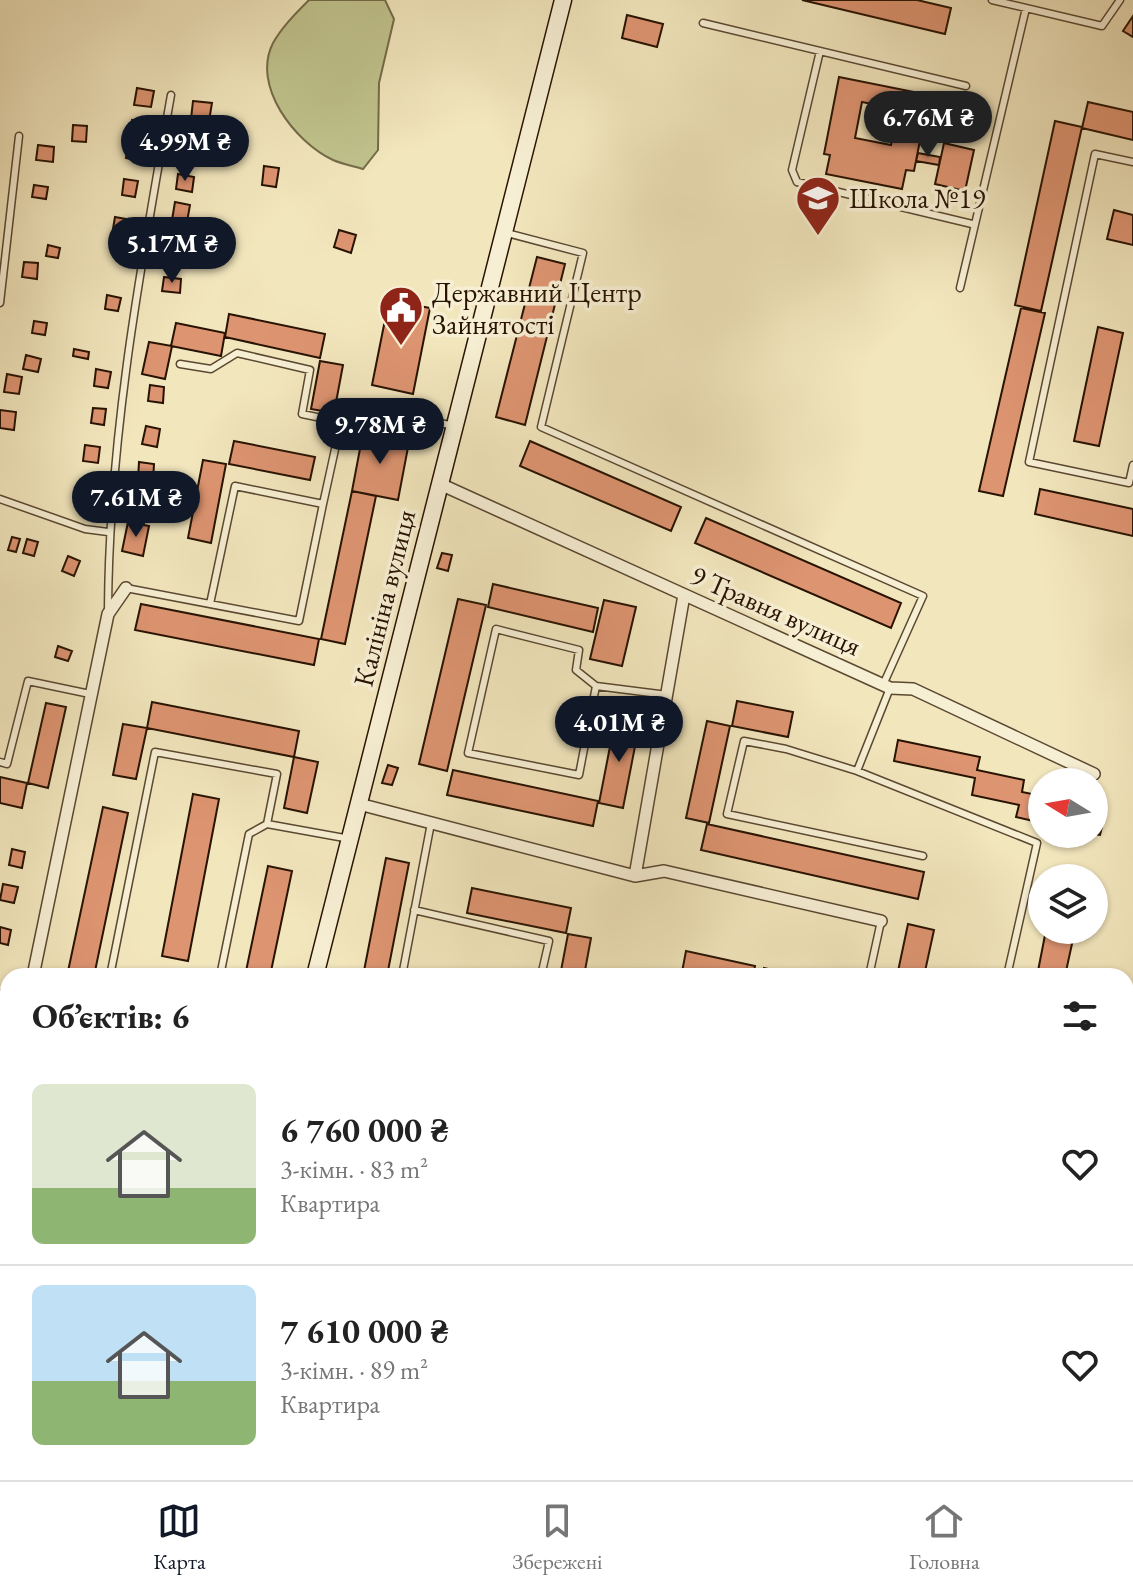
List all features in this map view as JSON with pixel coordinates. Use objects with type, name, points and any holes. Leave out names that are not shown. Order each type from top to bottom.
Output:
[{"type":"street","name":"Калініна вулиця","points":[[317,968],[563,0]]},
{"type":"street","name":"9 Травня вулиця","points":[[440,484],[887,687],[913,689],[1081,768]]},
{"type":"street","points":[[35,968],[108,614],[126,588]]},
{"type":"street","points":[[635,876],[684,595]]},
{"type":"street","points":[[359,804],[635,876],[664,871],[881,921]]},
{"type":"lane","points":[[992,0],[1102,26],[1120,0]]},
{"type":"lane","points":[[960,288],[972,224],[1026,8]]},
{"type":"lane","points":[[703,23],[966,86]]},
{"type":"lane","points":[[820,51],[792,170],[797,182],[972,224]]},
{"type":"lane","points":[[108,614],[108,532],[134,306],[171,95]]},
{"type":"lane","points":[[0,303],[19,136]]},
{"type":"lane","points":[[1133,162],[1095,154],[1029,462],[1129,483],[1133,465]]},
{"type":"lane","points":[[504,232],[583,253],[541,427],[923,596],[857,771]]},
{"type":"lane","points":[[180,364],[211,369],[237,353],[310,370],[302,414],[341,422],[383,412],[455,426]]},
{"type":"lane","points":[[126,588],[299,621],[341,422]]},
{"type":"lane","points":[[210,604],[235,486],[323,504]]},
{"type":"lane","points":[[0,499],[85,529],[108,532]]},
{"type":"lane","points":[[596,686],[579,775],[468,753],[496,629],[579,650],[576,670],[596,686],[667,695]]},
{"type":"lane","points":[[0,762],[7,764],[28,681],[90,694]]},
{"type":"lane","points":[[923,856],[727,814],[744,741],[786,749],[857,771],[1037,843],[1009,968]]},
{"type":"lane","points":[[112,968],[155,752],[277,774],[267,824]]},
{"type":"lane","points":[[403,968],[431,823]]},
{"type":"lane","points":[[222,968],[249,834],[267,824],[350,839]]},
{"type":"lane","points":[[414,910],[549,941],[543,968]]},
{"type":"lane","points":[[871,968],[881,921]]},
{"type":"green space","points":[[309,0],[385,0],[394,19],[379,83],[378,150],[363,169],[333,160],[304,140],[280,111],[272,94],[268,60],[273,43]]},
{"type":"building","points":[[802,0],[917,0],[951,8],[945,34]]},
{"type":"building","points":[[627,15],[663,24],[657,47],[622,38]]},
{"type":"building","points":[[1133,16],[1133,37],[1123,31]]},
{"type":"building","points":[[839,77],[929,95],[914,171],[906,170],[902,189],[826,174],[830,155],[824,154]],"holes":[[[862,102],[898,109],[891,145],[855,138]]]},
{"type":"building","points":[[137,88],[154,91],[151,107],[134,105]]},
{"type":"building","points":[[193,101],[212,103],[209,121],[191,119]]},
{"type":"building","points":[[1088,102],[1133,112],[1133,140],[1082,128]]},
{"type":"building","points":[[132,120],[147,123],[144,138],[130,136]]},
{"type":"building","points":[[1055,121],[1082,127],[1041,311],[1015,305]]},
{"type":"building","points":[[73,125],[87,126],[86,142],[72,141]]},
{"type":"building","points":[[187,141],[204,144],[201,158],[185,155]]},
{"type":"building","points":[[129,143],[143,145],[140,161],[126,158]]},
{"type":"building","points":[[944,143],[974,150],[965,191],[935,184]]},
{"type":"building","points":[[38,145],[54,147],[53,162],[36,160]]},
{"type":"building","points":[[918,153],[940,157],[939,165],[916,161]]},
{"type":"building","points":[[264,166],[279,168],[276,187],[262,185]]},
{"type":"building","points":[[178,174],[194,177],[192,192],[176,189]]},
{"type":"building","points":[[124,179],[138,181],[135,197],[122,195]]},
{"type":"building","points":[[34,185],[48,187],[46,199],[32,197]]},
{"type":"building","points":[[175,202],[190,205],[187,222],[172,220]]},
{"type":"building","points":[[1114,210],[1133,215],[1133,245],[1107,239]]},
{"type":"building","points":[[115,217],[132,220],[129,238],[112,235]]},
{"type":"building","points":[[339,230],[356,235],[351,253],[334,247]]},
{"type":"building","points":[[168,236],[186,238],[184,254],[167,253]]},
{"type":"building","points":[[48,245],[60,248],[58,258],[46,256]]},
{"type":"building","points":[[537,257],[565,264],[525,425],[496,417]]},
{"type":"building","points":[[24,262],[38,263],[37,279],[22,277]]},
{"type":"building","points":[[164,277],[181,279],[180,293],[162,291]]},
{"type":"building","points":[[107,295],[121,298],[118,311],[105,309]]},
{"type":"building","name":"Державний Центр Зайнятості","points":[[389,300],[430,308],[413,394],[372,385]]},
{"type":"building","points":[[1021,308],[1045,313],[1003,496],[979,491]]},
{"type":"building","points":[[229,314],[325,334],[320,358],[225,337]]},
{"type":"building","points":[[34,321],[47,323],[45,335],[32,333]]},
{"type":"building","points":[[176,323],[225,333],[221,356],[171,346]]},
{"type":"building","points":[[1098,327],[1123,333],[1099,446],[1074,441]]},
{"type":"building","points":[[149,342],[172,346],[165,379],[142,374]]},
{"type":"building","points":[[74,349],[89,352],[88,359],[73,356]]},
{"type":"building","points":[[26,355],[41,359],[38,372],[23,369]]},
{"type":"building","points":[[320,361],[343,365],[334,413],[311,409]]},
{"type":"building","points":[[96,369],[111,372],[108,388],[94,386]]},
{"type":"building","points":[[7,374],[22,377],[19,394],[4,392]]},
{"type":"building","points":[[150,385],[164,387],[163,403],[148,401]]},
{"type":"building","points":[[93,408],[106,409],[104,425],[91,423]]},
{"type":"building","points":[[0,410],[16,412],[14,430],[0,428]]},
{"type":"building","points":[[146,426],[160,429],[157,447],[142,444]]},
{"type":"building","points":[[363,433],[409,442],[398,500],[352,491]]},
{"type":"building","points":[[234,441],[315,457],[310,480],[229,464]]},
{"type":"building","points":[[530,441],[681,507],[671,531],[520,466]]},
{"type":"building","points":[[85,445],[100,447],[98,463],[83,461]]},
{"type":"building","points":[[203,460],[226,464],[211,543],[188,538]]},
{"type":"building","points":[[139,462],[154,464],[153,481],[138,480]]},
{"type":"building","points":[[1040,489],[1133,509],[1133,536],[1035,514]]},
{"type":"building","points":[[352,491],[376,496],[345,644],[321,639]]},
{"type":"building","points":[[706,518],[901,603],[891,628],[695,543]]},
{"type":"building","points":[[128,522],[149,526],[143,556],[122,551]]},
{"type":"building","points":[[12,537],[20,539],[16,552],[8,550]]},
{"type":"building","points":[[27,539],[38,542],[34,556],[23,553]]},
{"type":"building","points":[[442,553],[452,555],[448,571],[437,568]]},
{"type":"building","points":[[68,556],[80,561],[74,576],[62,571]]},
{"type":"building","points":[[493,584],[598,608],[593,632],[488,607]]},
{"type":"building","points":[[458,599],[486,605],[447,771],[419,764]]},
{"type":"building","points":[[604,600],[636,607],[622,666],[590,659]]},
{"type":"building","points":[[141,604],[319,639],[314,665],[135,630]]},
{"type":"building","points":[[58,646],[72,651],[68,661],[55,657]]},
{"type":"building","points":[[737,701],[793,712],[788,737],[732,726]]},
{"type":"building","points":[[152,702],[299,731],[294,757],[147,728]]},
{"type":"building","points":[[46,703],[66,707],[48,788],[28,783]]},
{"type":"building","points":[[615,721],[639,726],[623,808],[599,803]]},
{"type":"building","points":[[707,721],[730,726],[709,823],[686,818]]},
{"type":"building","points":[[123,724],[147,728],[136,779],[113,775]]},
{"type":"building","points":[[898,740],[980,757],[977,770],[1024,780],[1022,792],[1028,793],[1028,820],[1016,817],[1019,805],[972,795],[975,778],[894,761]]},
{"type":"building","points":[[294,757],[318,762],[307,813],[284,808]]},
{"type":"building","points":[[388,765],[398,768],[392,785],[382,783]]},
{"type":"building","points":[[453,770],[598,801],[593,826],[447,795]]},
{"type":"building","points":[[0,777],[27,783],[22,808],[0,803]]},
{"type":"building","points":[[193,794],[219,799],[188,961],[162,956]]},
{"type":"building","points":[[103,807],[128,813],[96,968],[69,968]]},
{"type":"building","points":[[707,824],[924,872],[918,899],[701,850]]},
{"type":"building","points":[[12,849],[25,852],[22,868],[9,865]]},
{"type":"building","points":[[386,858],[409,863],[389,968],[365,968]]},
{"type":"building","points":[[268,866],[292,871],[272,968],[247,968]]},
{"type":"building","points":[[3,884],[18,887],[14,903],[0,900]]},
{"type":"building","points":[[472,888],[571,908],[566,933],[467,913]]},
{"type":"building","points":[[908,924],[934,930],[926,968],[899,968]]},
{"type":"building","points":[[0,927],[11,930],[8,945],[0,943]]},
{"type":"building","points":[[568,934],[591,938],[585,968],[562,968]]},
{"type":"building","points":[[1043,944],[1072,944],[1067,968],[1039,968]]},
{"type":"building","points":[[686,951],[755,966],[755,968],[683,968]]},
{"type":"place","name":"Школа №19","points":[[818,237]]},
{"type":"place","name":"Державний Центр Зайнятості","points":[[401,347]]}]
